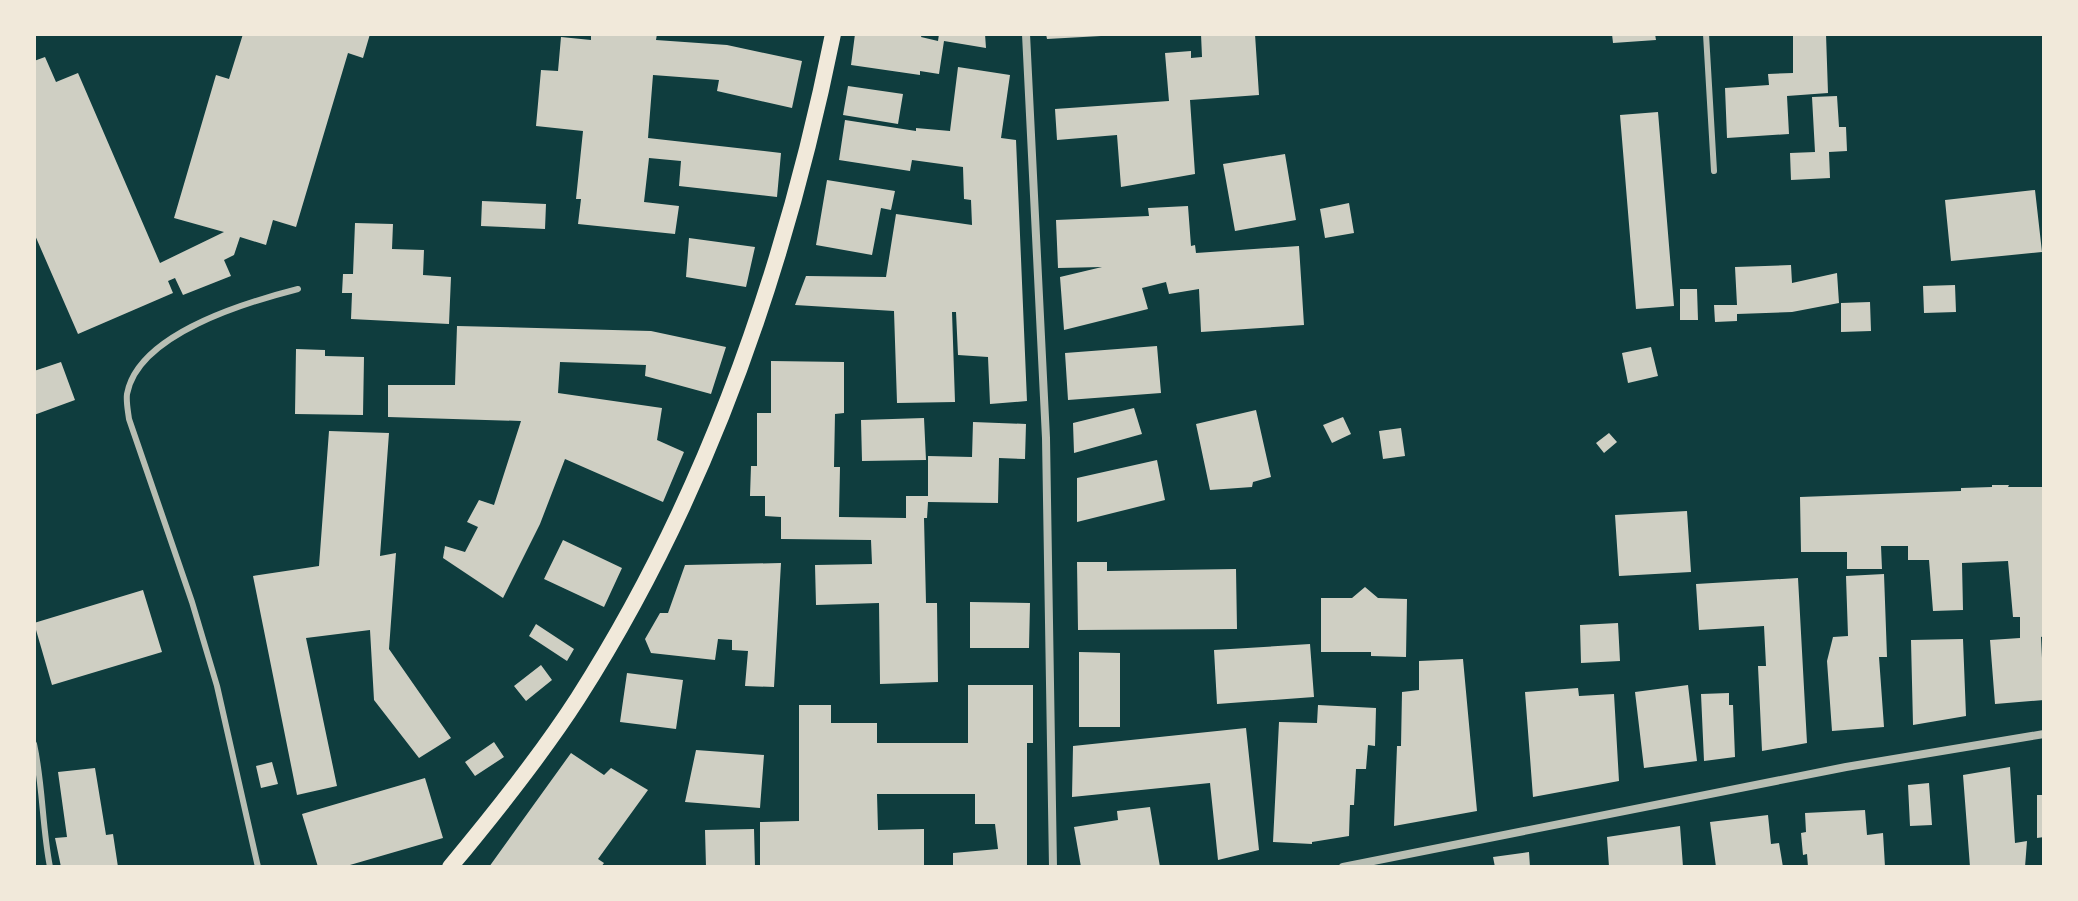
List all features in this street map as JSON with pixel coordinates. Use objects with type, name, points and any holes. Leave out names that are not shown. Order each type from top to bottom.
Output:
[{"type":"main road","points":[[450,867],[540,753],[578,698],[621,626],[684,505],[757,324],[805,162],[833,34]]},
{"type":"street","points":[[1026,34],[1046,438],[1053,867]]},
{"type":"street","points":[[1343,867],[1846,767],[2044,734]]},
{"type":"lane","points":[[1706,34],[1714,171]]},
{"type":"lane","points":[[258,867],[217,686],[192,602],[129,419],[127,396],[134,375],[148,356],[174,334],[264,298],[298,289]]},
{"type":"lane","points":[[34,744],[40,771],[44,839],[50,867]]},
{"type":"building","points":[[243,34],[370,34],[363,58],[348,53],[296,227],[273,220],[266,245],[240,237],[234,255],[224,260],[231,276],[183,295],[175,278],[168,281],[173,293],[78,334],[34,233],[34,61],[45,57],[56,82],[78,73],[160,263],[224,232],[174,218],[216,75],[229,79]]},
{"type":"building","points":[[591,34],[657,34],[656,40],[727,45],[802,61],[792,108],[717,91],[719,80],[653,75],[648,138],[781,153],[777,197],[679,186],[681,161],[649,158],[644,202],[679,206],[675,234],[578,224],[581,199],[576,199],[583,131],[536,126],[541,70],[558,71],[561,37],[591,40]]},
{"type":"building","points":[[855,34],[922,34],[921,37],[938,41],[939,34],[985,34],[986,48],[944,41],[939,74],[920,71],[920,75],[851,65]]},
{"type":"building","points":[[1046,34],[1101,34],[1101,36],[1047,39]]},
{"type":"building","points":[[1201,34],[1255,34],[1259,95],[1190,100],[1195,174],[1121,187],[1117,135],[1057,140],[1055,109],[1169,101],[1165,53],[1191,51],[1191,58],[1202,57]]},
{"type":"building","points":[[1612,34],[1655,34],[1656,40],[1613,43]]},
{"type":"building","points":[[1793,34],[1826,34],[1828,93],[1787,96],[1789,134],[1727,138],[1725,88],[1769,85],[1768,74],[1793,73]]},
{"type":"building","points":[[958,67],[1010,75],[1001,138],[1016,140],[1027,401],[990,404],[988,357],[958,355],[956,312],[952,312],[955,402],[897,403],[894,311],[795,305],[806,276],[886,277],[896,214],[972,225],[971,200],[964,199],[963,167],[912,160],[910,171],[839,160],[845,120],[916,131],[916,128],[950,131]]},
{"type":"building","points":[[848,86],[903,94],[898,124],[843,115]]},
{"type":"building","points":[[1837,96],[1839,127],[1846,127],[1847,151],[1829,152],[1830,178],[1791,180],[1790,153],[1815,152],[1812,97]]},
{"type":"building","points":[[1658,112],[1674,306],[1636,309],[1620,115]]},
{"type":"building","points":[[1285,154],[1296,220],[1235,231],[1223,164]]},
{"type":"building","points":[[827,180],[895,191],[891,210],[881,208],[872,255],[816,245]]},
{"type":"building","points":[[2035,190],[2042,252],[1951,261],[1945,200]]},
{"type":"building","points":[[482,201],[546,204],[545,229],[481,226]]},
{"type":"building","points":[[1349,203],[1354,233],[1325,238],[1320,209]]},
{"type":"building","points":[[1188,206],[1191,246],[1195,245],[1196,253],[1299,246],[1304,325],[1201,332],[1199,289],[1169,294],[1166,282],[1142,288],[1148,309],[1064,330],[1060,277],[1102,267],[1058,268],[1056,220],[1149,216],[1148,208]]},
{"type":"building","points":[[355,223],[393,224],[392,249],[424,250],[423,275],[451,277],[449,324],[351,319],[352,293],[342,293],[343,274],[353,274]]},
{"type":"building","points":[[689,238],[755,247],[746,287],[686,277]]},
{"type":"building","points":[[1791,265],[1792,283],[1837,273],[1839,303],[1792,312],[1737,314],[1737,321],[1715,322],[1714,305],[1737,305],[1735,267]]},
{"type":"building","points":[[1955,285],[1956,312],[1924,313],[1923,286]]},
{"type":"building","points":[[1680,289],[1697,289],[1698,320],[1680,320]]},
{"type":"building","points":[[1870,302],[1871,331],[1841,332],[1841,303]]},
{"type":"building","points":[[457,326],[651,331],[726,347],[711,394],[645,376],[646,365],[560,362],[558,393],[662,408],[657,440],[684,452],[663,502],[565,459],[540,524],[503,598],[443,558],[445,546],[465,552],[478,527],[467,522],[479,500],[494,505],[521,421],[388,417],[388,385],[455,385]]},
{"type":"building","points":[[1157,346],[1161,393],[1068,400],[1065,353]]},
{"type":"building","points":[[1651,347],[1658,376],[1628,383],[1622,353]]},
{"type":"building","points":[[296,349],[325,350],[325,356],[364,357],[363,415],[295,414]]},
{"type":"building","points":[[771,361],[844,362],[844,413],[835,414],[834,467],[840,467],[839,517],[906,518],[906,496],[928,496],[928,456],[972,457],[973,422],[1026,424],[1025,459],[999,458],[998,503],[928,502],[927,518],[924,518],[926,603],[937,603],[938,682],[880,684],[879,603],[816,605],[815,565],[872,564],[871,540],[781,539],[781,517],[765,516],[765,496],[750,496],[751,466],[757,466],[757,413],[771,413]]},
{"type":"building","points":[[61,362],[75,400],[34,415],[34,371]]},
{"type":"building","points":[[1134,408],[1142,434],[1074,453],[1073,423]]},
{"type":"building","points":[[1256,410],[1271,477],[1253,482],[1252,487],[1210,490],[1196,424]]},
{"type":"building","points":[[1343,417],[1351,434],[1332,443],[1323,425]]},
{"type":"building","points":[[924,418],[926,460],[862,461],[861,420]]},
{"type":"building","points":[[1401,428],[1405,456],[1383,459],[1379,431]]},
{"type":"building","points":[[329,431],[389,433],[380,556],[396,553],[389,649],[451,738],[419,758],[374,700],[370,630],[306,638],[337,786],[297,795],[253,576],[319,566]]},
{"type":"building","points":[[1609,433],[1617,442],[1604,453],[1596,443]]},
{"type":"building","points":[[1157,460],[1165,500],[1077,522],[1077,478]]},
{"type":"building","points":[[1992,485],[2043,487],[2044,636],[2041,637],[2044,700],[1995,704],[1990,640],[2020,638],[2020,617],[2013,617],[2008,561],[1962,563],[1963,610],[1933,611],[1929,560],[1908,560],[1908,546],[1881,546],[1882,569],[1847,569],[1847,552],[1801,552],[1800,497],[1961,491],[1961,488]]},
{"type":"building","points":[[1687,511],[1691,572],[1619,576],[1615,515]]},
{"type":"building","points":[[563,540],[622,568],[604,607],[544,579]]},
{"type":"building","points":[[1077,562],[1107,562],[1107,571],[1236,569],[1237,629],[1078,630]]},
{"type":"building","points":[[781,563],[774,687],[745,686],[748,651],[732,650],[732,640],[718,639],[715,660],[651,653],[645,639],[660,613],[668,613],[685,565]]},
{"type":"building","points":[[1884,574],[1887,657],[1879,657],[1884,727],[1832,731],[1827,661],[1833,637],[1848,636],[1846,576]]},
{"type":"building","points":[[1798,578],[1807,743],[1762,751],[1758,666],[1766,666],[1764,626],[1699,630],[1696,584]]},
{"type":"building","points":[[1365,587],[1378,598],[1407,599],[1406,657],[1371,656],[1371,652],[1321,652],[1321,598],[1352,598]]},
{"type":"building","points":[[143,590],[162,652],[52,685],[34,623]]},
{"type":"building","points":[[970,602],[1030,603],[1029,648],[970,648]]},
{"type":"building","points":[[1618,623],[1620,661],[1581,663],[1580,625]]},
{"type":"building","points":[[536,624],[574,649],[567,661],[529,636]]},
{"type":"building","points":[[1963,639],[1966,716],[1913,725],[1911,640]]},
{"type":"building","points":[[1310,644],[1314,697],[1217,704],[1214,650]]},
{"type":"building","points":[[1079,652],[1120,653],[1120,727],[1079,727]]},
{"type":"building","points":[[1463,659],[1477,811],[1394,826],[1402,692],[1419,690],[1419,661]]},
{"type":"building","points":[[541,665],[552,680],[526,701],[514,686]]},
{"type":"building","points":[[627,673],[683,680],[676,729],[620,722]]},
{"type":"building","points":[[968,685],[1033,685],[1033,743],[1027,743],[1027,867],[953,867],[953,853],[998,849],[995,824],[975,824],[975,794],[877,794],[878,830],[924,829],[924,867],[760,867],[760,822],[799,821],[799,705],[831,705],[831,723],[877,723],[877,743],[968,743]]},
{"type":"building","points":[[1688,685],[1697,761],[1644,768],[1635,692]]},
{"type":"building","points":[[1578,688],[1579,696],[1614,694],[1619,781],[1533,797],[1525,692]]},
{"type":"building","points":[[1729,693],[1729,705],[1733,705],[1735,757],[1704,761],[1701,694]]},
{"type":"building","points":[[1318,705],[1376,708],[1375,746],[1368,745],[1366,769],[1356,769],[1349,836],[1312,844],[1273,842],[1279,722],[1317,723]]},
{"type":"building","points":[[1246,728],[1259,850],[1218,860],[1210,783],[1072,797],[1073,746]]},
{"type":"building","points":[[494,742],[504,757],[475,776],[465,762]]},
{"type":"building","points":[[696,750],[764,755],[760,808],[685,802]]},
{"type":"building","points":[[571,753],[604,775],[611,768],[648,790],[598,859],[604,863],[601,867],[489,867]]},
{"type":"building","points":[[272,762],[278,784],[261,788],[256,766]]},
{"type":"building","points":[[2010,767],[2015,843],[2027,841],[2025,867],[1970,867],[1963,775]]},
{"type":"building","points":[[95,768],[106,835],[113,834],[118,867],[61,867],[55,838],[67,837],[58,772]]},
{"type":"building","points":[[425,778],[443,838],[343,867],[318,867],[302,814]]},
{"type":"building","points":[[1929,783],[1932,825],[1910,826],[1908,785]]},
{"type":"building","points":[[2037,795],[2044,795],[2044,837],[2037,838]]},
{"type":"building","points":[[1150,807],[1160,867],[1081,867],[1074,827],[1118,820],[1117,811]]},
{"type":"building","points":[[1865,810],[1867,835],[1883,833],[1885,867],[1808,867],[1807,854],[1803,855],[1801,833],[1806,832],[1805,813]]},
{"type":"building","points":[[1768,815],[1771,844],[1779,843],[1783,867],[1716,867],[1710,822]]},
{"type":"building","points":[[1680,826],[1683,867],[1609,867],[1607,837]]},
{"type":"building","points":[[754,829],[755,867],[706,867],[705,830]]},
{"type":"building","points":[[1529,852],[1530,867],[1495,867],[1493,857]]}]
